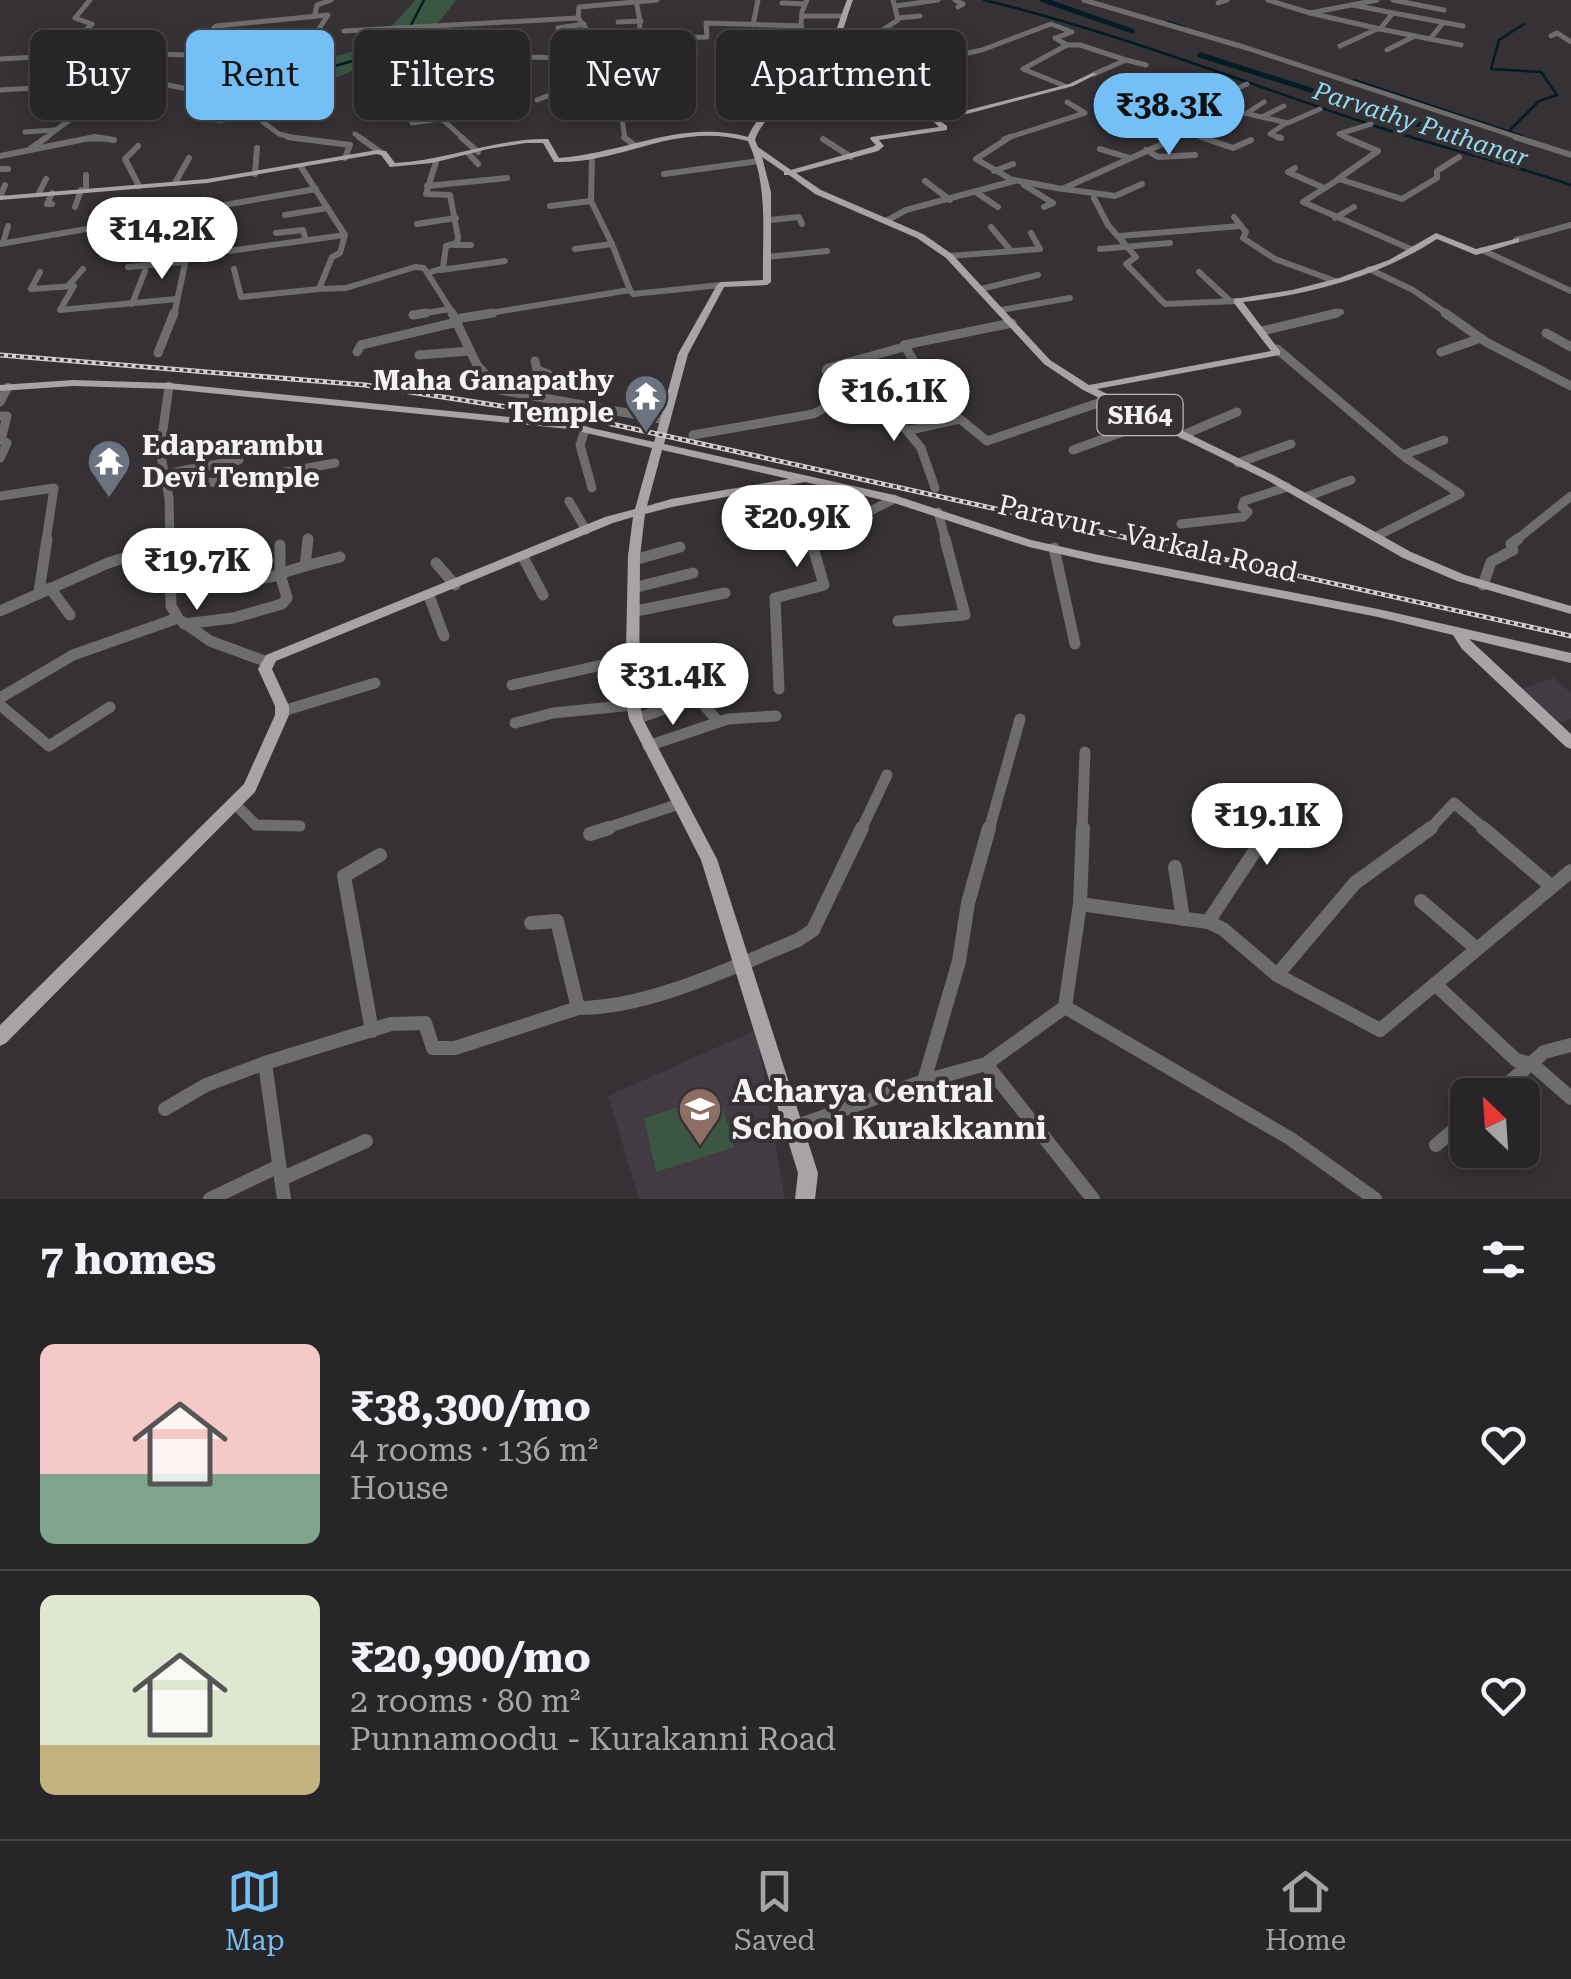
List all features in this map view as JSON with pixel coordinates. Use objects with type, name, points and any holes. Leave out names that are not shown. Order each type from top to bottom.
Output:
[{"type":"main road","points":[[836,30],[850,0]]},
{"type":"main road","points":[[788,173],[880,146],[874,139],[944,128],[935,120],[1066,86],[1094,74]]},
{"type":"main road","points":[[761,120],[753,144],[770,220],[767,282],[721,285],[683,354],[640,511],[634,560],[634,712],[709,859],[808,1173],[805,1199]]},
{"type":"main road","points":[[0,197],[254,174],[380,152],[393,164],[436,162],[519,140],[545,141],[557,160],[726,132],[753,144]]},
{"type":"main road","name":"SH64","points":[[753,144],[818,192],[920,236],[950,256],[1047,362],[1087,388],[1288,487],[1407,556],[1484,585],[1571,610]]},
{"type":"main road","points":[[1233,300],[1281,296],[1335,281],[1369,270],[1436,236],[1476,252],[1516,240]]},
{"type":"main road","points":[[1087,388],[1276,352],[1262,330],[1233,300]]},
{"type":"main road","name":"Paravur - Varkala Road","points":[[4,387],[169,386],[511,418],[585,430],[894,499],[1054,548],[1378,613],[1571,658]]},
{"type":"main road","points":[[0,1038],[234,803],[261,769],[283,711],[266,671],[267,662],[311,640],[640,511],[807,479]]},
{"type":"main road","points":[[1459,634],[1467,646],[1571,743]]},
{"type":"street","points":[[86,30],[92,24],[74,14],[90,0]]},
{"type":"street","points":[[315,14],[318,5],[331,0]]},
{"type":"street","points":[[578,18],[579,8],[657,0]]},
{"type":"street","points":[[753,25],[758,0]]},
{"type":"street","points":[[898,18],[894,3],[938,0]]},
{"type":"street","points":[[955,0],[962,4],[958,8]]},
{"type":"street","points":[[1084,0],[1247,48],[1571,155]]},
{"type":"street","points":[[1218,3],[1227,0]]},
{"type":"street","points":[[1268,0],[1310,14],[1460,45]]},
{"type":"street","points":[[1310,14],[1377,0]]},
{"type":"street","points":[[1393,0],[1444,10]]},
{"type":"street","points":[[636,1],[642,14],[639,30]]},
{"type":"street","points":[[782,3],[806,2],[801,30]]},
{"type":"street","points":[[1353,5],[1463,26]]},
{"type":"street","points":[[1340,46],[1379,28],[1393,13]]},
{"type":"street","points":[[166,53],[190,54],[201,47],[216,26],[315,14],[328,16],[321,30]]},
{"type":"street","points":[[802,16],[842,16]]},
{"type":"street","points":[[881,30],[898,18],[920,16]]},
{"type":"street","points":[[344,31],[423,23],[487,24],[578,18],[587,30]]},
{"type":"street","points":[[258,29],[260,20]]},
{"type":"street","points":[[618,22],[640,21]]},
{"type":"street","points":[[1430,38],[1443,22]]},
{"type":"street","points":[[696,37],[707,37],[703,24],[706,23],[802,26]]},
{"type":"street","points":[[558,28],[584,24]]},
{"type":"street","points":[[966,53],[1052,24],[1072,32],[1055,38],[1067,45]]},
{"type":"street","points":[[1551,36],[1557,32],[1564,41],[1571,42]]},
{"type":"street","points":[[1387,50],[1416,36]]},
{"type":"street","points":[[1066,86],[1023,69],[1067,45],[1080,45],[1146,65]]},
{"type":"street","points":[[0,58],[30,57]]},
{"type":"street","points":[[1094,74],[1126,60]]},
{"type":"street","points":[[0,90],[30,84]]},
{"type":"street","points":[[20,98],[30,84]]},
{"type":"street","points":[[1196,127],[1176,120],[1180,114],[1247,84]]},
{"type":"street","points":[[537,100],[550,97]]},
{"type":"street","points":[[1044,207],[1053,203],[976,159],[1013,133],[1085,113],[1067,102]]},
{"type":"street","points":[[1064,189],[1185,131],[1247,113],[1264,102]]},
{"type":"street","points":[[1263,116],[1284,106]]},
{"type":"street","points":[[1247,113],[1286,122],[1320,109]]},
{"type":"street","points":[[30,149],[68,120]]},
{"type":"street","points":[[412,124],[434,120]]},
{"type":"street","points":[[441,120],[473,153],[478,164]]},
{"type":"street","points":[[622,120],[624,141],[634,145]]},
{"type":"street","points":[[262,122],[268,129],[294,136],[350,145],[345,158]]},
{"type":"street","points":[[1280,138],[1270,134],[1288,126],[1286,122]]},
{"type":"street","points":[[1371,124],[1340,134],[1378,152],[1302,202],[1413,250]]},
{"type":"street","points":[[25,132],[56,130]]},
{"type":"street","points":[[1185,131],[1233,148],[1251,140]]},
{"type":"street","points":[[354,134],[380,152]]},
{"type":"street","points":[[0,156],[72,145],[95,137],[114,140]]},
{"type":"street","points":[[824,140],[852,156]]},
{"type":"street","points":[[138,146],[125,159],[139,186]]},
{"type":"street","points":[[254,174],[257,148]]},
{"type":"street","points":[[1100,149],[1130,158]]},
{"type":"street","points":[[1146,150],[1158,156],[1195,156]]},
{"type":"street","points":[[592,156],[591,202],[630,290],[634,294],[721,285]]},
{"type":"street","points":[[1338,180],[1402,199],[1437,178],[1437,171],[1459,157]]},
{"type":"street","points":[[175,183],[189,158]]},
{"type":"street","points":[[436,162],[426,194],[450,195],[456,218],[455,244]]},
{"type":"street","points":[[664,174],[758,162]]},
{"type":"street","points":[[994,171],[1014,164]]},
{"type":"street","points":[[301,167],[344,235],[340,254],[332,257],[319,289]]},
{"type":"street","points":[[1295,168],[1288,172],[1324,188]]},
{"type":"street","points":[[76,207],[86,175]]},
{"type":"street","points":[[427,186],[507,178]]},
{"type":"street","points":[[40,193],[46,179]]},
{"type":"street","points":[[926,181],[950,200]]},
{"type":"street","points":[[886,220],[906,210],[1014,181],[1094,198],[1137,189],[1142,184]]},
{"type":"street","points":[[0,197],[6,186]]},
{"type":"street","points":[[8,226],[2,244],[316,189]]},
{"type":"street","points":[[52,192],[47,204],[52,204]]},
{"type":"street","points":[[977,193],[998,207]]},
{"type":"street","points":[[1094,198],[1104,220],[1136,257],[1126,264],[1165,304],[1233,300]]},
{"type":"street","points":[[550,206],[591,202]]},
{"type":"street","points":[[286,215],[328,208]]},
{"type":"street","points":[[1335,218],[1354,208]]},
{"type":"street","points":[[158,353],[177,300],[183,262],[174,215]]},
{"type":"street","points":[[770,220],[799,217],[802,224]]},
{"type":"street","points":[[1234,217],[1246,232],[1242,238],[1256,250],[1274,261],[1335,281]]},
{"type":"street","points":[[416,224],[456,218]]},
{"type":"street","points":[[1516,240],[1571,225]]},
{"type":"street","points":[[1120,236],[1240,226]]},
{"type":"street","points":[[990,228],[1012,251]]},
{"type":"street","points":[[90,229],[98,244],[102,243]]},
{"type":"street","points":[[276,233],[303,230],[306,240]]},
{"type":"street","points":[[950,256],[1040,250],[1030,233]]},
{"type":"street","points":[[229,251],[344,235]]},
{"type":"street","points":[[1100,249],[1170,243]]},
{"type":"street","points":[[441,270],[446,246],[455,244]]},
{"type":"street","points":[[575,249],[612,244]]},
{"type":"street","points":[[435,245],[471,245]]},
{"type":"street","points":[[766,257],[827,250]]},
{"type":"street","points":[[1482,250],[1571,291]]},
{"type":"street","points":[[428,273],[506,261]]},
{"type":"street","points":[[128,267],[183,262]]},
{"type":"street","points":[[234,269],[241,297],[337,288],[415,267],[428,273],[457,320],[477,366],[500,390],[666,420]]},
{"type":"street","points":[[68,286],[83,269]]},
{"type":"street","points":[[1369,270],[1413,290],[1481,338],[1571,386]]},
{"type":"street","points":[[132,304],[145,271]]},
{"type":"street","points":[[40,272],[30,290],[74,286],[60,310],[177,300]]},
{"type":"street","points":[[1199,272],[1233,300]]},
{"type":"street","points":[[981,289],[1038,275]]},
{"type":"street","points":[[336,300],[337,288]]},
{"type":"street","points":[[358,352],[361,345],[381,338],[457,320],[630,290]]},
{"type":"street","points":[[1000,310],[1070,298]]},
{"type":"street","points":[[413,315],[450,309]]},
{"type":"street","points":[[1262,330],[1341,312]]},
{"type":"street","points":[[845,401],[826,371],[828,368],[1012,323]]},
{"type":"street","points":[[1546,333],[1571,347]]},
{"type":"street","points":[[1441,352],[1481,338]]},
{"type":"street","points":[[693,435],[813,414],[823,407],[876,393],[922,374],[904,347]]},
{"type":"street","points":[[1277,349],[1403,455],[1460,494],[1375,537]]},
{"type":"street","points":[[419,355],[470,351]]},
{"type":"street","points":[[534,395],[548,374],[536,370],[535,361]]},
{"type":"street","points":[[169,386],[160,451],[165,479],[171,606],[181,621],[210,641],[267,662]]},
{"type":"street","points":[[0,402],[4,387]]},
{"type":"street","points":[[876,393],[910,430],[930,462],[935,488]]},
{"type":"street","points":[[910,430],[960,419],[987,441],[1110,399]]},
{"type":"street","points":[[1184,436],[1237,412]]},
{"type":"street","points":[[0,416],[7,416],[2,440],[7,443],[0,458]]},
{"type":"street","points":[[1073,450],[1153,421]]},
{"type":"street","points":[[585,430],[580,445],[592,488]]},
{"type":"street","points":[[1403,455],[1444,440]]},
{"type":"street","points":[[1238,463],[1291,444]]},
{"type":"street","points":[[165,479],[239,460]]},
{"type":"street","points":[[165,479],[216,484],[335,463]]},
{"type":"street","points":[[301,469],[312,486]]},
{"type":"street","points":[[1306,497],[1351,480]]},
{"type":"street","points":[[1181,524],[1244,517],[1248,512],[1242,507],[1244,501],[1288,487]]},
{"type":"street","points":[[0,496],[54,488],[45,590],[70,616]]},
{"type":"street","points":[[1484,585],[1491,562],[1513,550],[1511,544],[1571,496]]},
{"type":"street","points":[[779,688],[775,598],[778,594],[824,585],[811,540],[894,499]]},
{"type":"street","points":[[569,501],[586,530]]},
{"type":"street","points":[[898,621],[965,615],[938,512]]},
{"type":"street","points":[[305,566],[308,538]]},
{"type":"street","points":[[0,611],[168,544]]},
{"type":"street","points":[[110,707],[49,746],[0,702],[73,655],[181,621],[277,606],[287,598],[280,545]]},
{"type":"street","points":[[634,560],[680,546]]},
{"type":"street","points":[[1054,548],[1075,644]]},
{"type":"street","points":[[242,582],[340,557]]},
{"type":"street","points":[[523,557],[542,595]]},
{"type":"street","points":[[436,562],[455,586]]},
{"type":"street","points":[[634,588],[693,573]]},
{"type":"street","points":[[636,611],[725,592]]},
{"type":"street","points":[[429,596],[444,636]]},
{"type":"street","points":[[512,685],[634,658]]},
{"type":"street","points":[[283,711],[376,683]]},
{"type":"street","points":[[515,724],[553,713],[634,712],[698,697],[716,719]]},
{"type":"street","points":[[648,746],[728,719],[776,716]]},
{"type":"street","points":[[924,1081],[958,961],[968,903],[1020,720]]},
{"type":"street","points":[[794,1127],[924,1081],[986,1064],[1065,1007],[1080,904],[1085,752]]},
{"type":"street","points":[[165,1109],[206,1086],[265,1063],[391,1024],[426,1023],[427,1039],[433,1048],[455,1048],[578,1008],[595,1008],[690,984],[743,965],[813,930],[887,775]]},
{"type":"street","points":[[1208,922],[1292,794]]},
{"type":"street","points":[[234,803],[256,824],[300,826]]},
{"type":"street","points":[[1276,975],[1355,883],[1424,836],[1454,803],[1551,886]]},
{"type":"street","points":[[590,834],[680,804]]},
{"type":"street","points":[[372,1032],[344,876],[380,855]]},
{"type":"street","points":[[1174,867],[1182,918]]},
{"type":"street","points":[[1080,904],[1208,922],[1223,929],[1276,975],[1380,1030],[1571,871]]},
{"type":"street","points":[[1421,902],[1477,949]]},
{"type":"street","points":[[531,923],[552,919],[558,922],[578,1008]]},
{"type":"street","points":[[1434,984],[1516,1060],[1532,1064],[1571,1098]]},
{"type":"street","points":[[1065,1007],[1291,1139],[1374,1199]]},
{"type":"street","points":[[1515,1078],[1544,1052],[1571,1045]]},
{"type":"street","points":[[265,1063],[284,1199]]},
{"type":"street","points":[[986,1064],[1093,1199]]},
{"type":"street","points":[[1436,1145],[1450,1133]]},
{"type":"street","points":[[210,1199],[366,1142]]},
{"type":"shaded area","points":[[1554,678],[1571,693],[1571,719],[1560,723],[1521,689]]},
{"type":"shaded area","name":"Acharya Central School Kurakkanni","points":[[756,1030],[785,1199],[639,1199],[608,1096]]},
{"type":"green space","points":[[415,0],[456,0],[432,30],[387,30]]},
{"type":"green space","points":[[354,50],[354,70],[334,78],[334,56]]},
{"type":"green space","points":[[719,1094],[734,1147],[656,1172],[644,1118]]},
{"type":"waterway","points":[[411,25],[424,0]]},
{"type":"waterway","points":[[984,0],[1126,41],[1386,130],[1571,185]]},
{"type":"waterway","name":"Parvathy Puthanar","points":[[1043,0],[1132,31]]},
{"type":"waterway","points":[[1168,22],[1184,27]]},
{"type":"waterway","points":[[1510,130],[1539,101],[1557,95],[1541,72],[1491,69],[1499,40],[1524,24]]},
{"type":"waterway","name":"Parvathy Puthanar","points":[[1200,55],[1427,127]]},
{"type":"waterway","points":[[334,66],[354,60]]},
{"type":"waterway","points":[[1354,80],[1522,136]]},
{"type":"railway","points":[[0,355],[365,385],[598,421],[1571,636]]},
{"type":"place","name":"Maha Ganapathy Temple","points":[[646,434]]},
{"type":"place","name":"Edaparambu Devi Temple","points":[[109,499]]},
{"type":"place","name":"Acharya Central School Kurakkanni","points":[[700,1147]]}]
